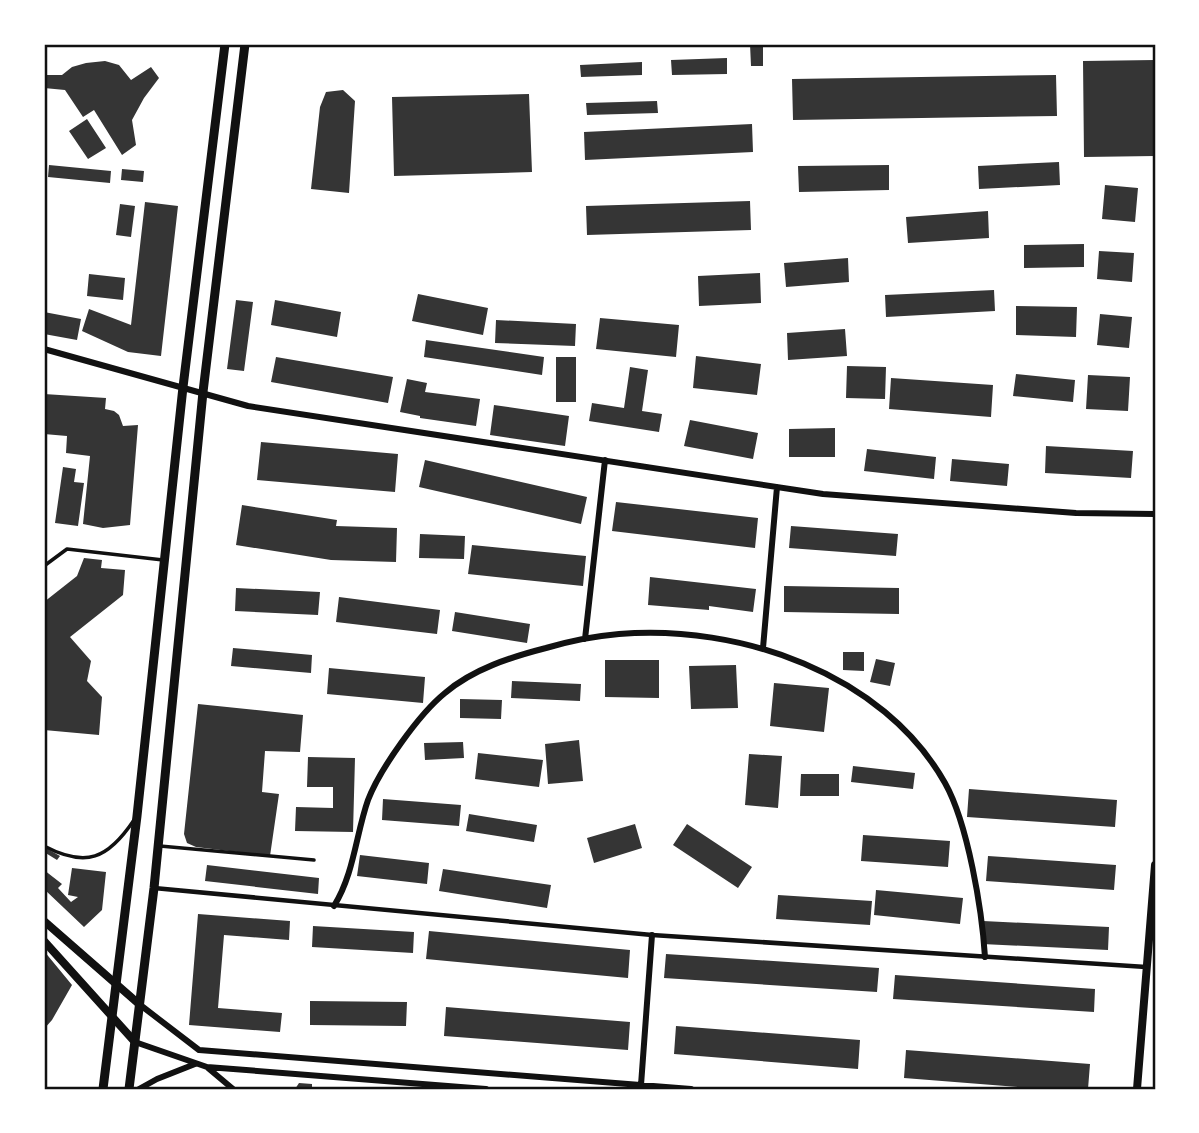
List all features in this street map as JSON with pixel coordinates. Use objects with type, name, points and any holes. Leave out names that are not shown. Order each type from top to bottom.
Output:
[{"type":"main road","points":[[103,1089],[137,816],[163,560],[225,44]]},
{"type":"main road","points":[[129,1089],[154,888],[203,393],[245,44]]},
{"type":"street","points":[[44,349],[248,406],[823,494],[1076,513],[1155,514]]},
{"type":"street","points":[[585,639],[606,460]]},
{"type":"street","points":[[763,648],[777,487]]},
{"type":"street","points":[[334,905],[340,896],[369,799],[392,758],[423,716],[445,693],[471,675],[521,654],[620,633],[680,634],[763,648],[827,673],[875,705],[912,738],[945,783],[964,832],[984,935],[985,957]]},
{"type":"street","points":[[1137,1089],[1155,865]]},
{"type":"street","points":[[154,888],[652,935],[1147,967]]},
{"type":"street","points":[[44,921],[116,985],[199,1050],[691,1089]]},
{"type":"street","points":[[641,1086],[652,935]]},
{"type":"street","points":[[44,941],[135,1042],[195,1064],[486,1089]]},
{"type":"street","points":[[139,1089],[195,1064]]},
{"type":"street","points":[[206,1067],[233,1089]]},
{"type":"lane","points":[[44,566],[67,548],[163,560]]},
{"type":"lane","points":[[44,846],[67,857],[88,858],[112,847],[123,837],[137,816]]},
{"type":"lane","points":[[158,846],[314,860]]},
{"type":"building","points":[[750,44],[763,44],[763,66],[751,66]]},
{"type":"building","points":[[727,58],[727,74],[672,75],[671,60]]},
{"type":"building","points":[[1155,60],[1155,156],[1084,157],[1083,61]]},
{"type":"building","points":[[105,61],[119,65],[131,80],[151,67],[159,78],[132,120],[136,145],[122,155],[94,110],[83,117],[65,90],[44,88],[44,75],[62,75],[72,67]]},
{"type":"building","points":[[642,62],[642,75],[581,77],[580,65]]},
{"type":"building","points":[[1056,75],[1057,116],[793,120],[792,79]]},
{"type":"building","points":[[343,90],[355,101],[349,193],[311,189],[320,107],[326,92]]},
{"type":"building","points":[[529,94],[532,172],[394,176],[392,97]]},
{"type":"building","points":[[657,101],[658,113],[587,115],[586,103]]},
{"type":"building","points":[[87,119],[106,148],[88,159],[69,131]]},
{"type":"building","points":[[752,124],[753,152],[585,160],[584,132]]},
{"type":"building","points":[[1059,162],[1060,185],[979,189],[978,166]]},
{"type":"building","points":[[49,165],[111,171],[110,183],[48,177]]},
{"type":"building","points":[[889,165],[889,190],[799,192],[798,166]]},
{"type":"building","points":[[122,169],[144,171],[143,182],[121,180]]},
{"type":"building","points":[[1105,185],[1138,188],[1135,222],[1102,219]]},
{"type":"building","points":[[750,201],[751,230],[587,235],[586,206]]},
{"type":"building","points":[[145,202],[178,206],[161,356],[128,352],[82,331],[89,309],[131,325]]},
{"type":"building","points":[[120,204],[135,206],[131,237],[116,235]]},
{"type":"building","points":[[988,211],[989,238],[908,243],[906,217]]},
{"type":"building","points":[[1084,244],[1084,267],[1024,268],[1024,245]]},
{"type":"building","points":[[1099,251],[1134,253],[1132,282],[1097,279]]},
{"type":"building","points":[[848,258],[849,282],[786,287],[784,263]]},
{"type":"building","points":[[760,273],[761,303],[699,306],[698,276]]},
{"type":"building","points":[[89,274],[125,278],[123,300],[87,296]]},
{"type":"building","points":[[994,290],[995,311],[886,317],[885,295]]},
{"type":"building","points":[[418,294],[488,308],[483,335],[412,321]]},
{"type":"building","points":[[236,300],[253,302],[244,371],[227,369]]},
{"type":"building","points":[[275,300],[341,312],[337,337],[271,325]]},
{"type":"building","points":[[1016,306],[1077,307],[1076,337],[1016,335]]},
{"type":"building","points":[[44,312],[81,319],[77,340],[44,334]]},
{"type":"building","points":[[1100,314],[1132,317],[1129,348],[1097,345]]},
{"type":"building","points":[[600,318],[679,325],[676,357],[596,349]]},
{"type":"building","points":[[496,320],[576,324],[575,346],[495,343]]},
{"type":"building","points":[[845,329],[847,356],[788,360],[787,333]]},
{"type":"building","points":[[426,340],[544,357],[542,375],[424,357]]},
{"type":"building","points":[[696,356],[761,364],[757,395],[693,388]]},
{"type":"building","points":[[276,357],[393,377],[388,403],[271,382]]},
{"type":"building","points":[[556,357],[576,357],[576,402],[556,402]]},
{"type":"building","points":[[847,366],[886,367],[885,399],[846,398]]},
{"type":"building","points":[[630,367],[648,370],[642,411],[662,414],[659,432],[589,421],[592,403],[624,408]]},
{"type":"building","points":[[1016,374],[1075,380],[1073,402],[1013,396]]},
{"type":"building","points":[[1088,375],[1130,377],[1128,411],[1086,409]]},
{"type":"building","points":[[891,378],[993,385],[991,417],[889,409]]},
{"type":"building","points":[[407,379],[427,383],[425,392],[480,399],[476,426],[420,418],[400,412]]},
{"type":"building","points":[[44,394],[106,398],[105,409],[119,415],[123,426],[138,425],[130,525],[103,528],[83,524],[90,456],[66,453],[67,436],[44,434]]},
{"type":"building","points":[[494,405],[569,416],[565,446],[490,435]]},
{"type":"building","points":[[690,420],[758,433],[753,459],[684,446]]},
{"type":"building","points":[[835,428],[835,457],[789,457],[789,429]]},
{"type":"building","points":[[261,442],[398,454],[395,492],[257,480]]},
{"type":"building","points":[[1046,446],[1133,451],[1131,478],[1045,473]]},
{"type":"building","points":[[867,449],[936,457],[934,479],[864,471]]},
{"type":"building","points":[[952,459],[1009,464],[1007,486],[950,481]]},
{"type":"building","points":[[425,460],[587,497],[581,524],[419,487]]},
{"type":"building","points":[[63,467],[76,469],[74,482],[84,483],[78,526],[55,523]]},
{"type":"building","points":[[616,502],[758,518],[755,548],[612,531]]},
{"type":"building","points":[[242,505],[337,520],[336,526],[397,528],[396,562],[331,560],[236,545]]},
{"type":"building","points":[[791,526],[898,534],[896,556],[789,548]]},
{"type":"building","points":[[420,534],[465,536],[464,559],[419,558]]},
{"type":"building","points":[[472,545],[586,556],[583,586],[468,574]]},
{"type":"building","points":[[84,558],[102,560],[101,568],[125,570],[123,595],[70,637],[91,661],[87,681],[102,697],[99,735],[44,730],[44,602],[77,576]]},
{"type":"building","points":[[650,577],[756,589],[753,612],[709,606],[709,610],[648,605]]},
{"type":"building","points":[[784,586],[899,588],[899,614],[784,612]]},
{"type":"building","points":[[236,588],[320,592],[318,615],[235,611]]},
{"type":"building","points":[[339,597],[440,610],[437,634],[336,622]]},
{"type":"building","points":[[455,612],[530,624],[527,643],[452,631]]},
{"type":"building","points":[[233,648],[312,655],[311,673],[231,666]]},
{"type":"building","points":[[843,652],[864,652],[864,671],[843,670]]},
{"type":"building","points":[[876,659],[895,663],[890,686],[870,682]]},
{"type":"building","points":[[605,660],[659,660],[659,698],[605,697]]},
{"type":"building","points":[[736,665],[738,708],[691,709],[689,666]]},
{"type":"building","points":[[329,668],[425,677],[423,703],[327,694]]},
{"type":"building","points":[[512,681],[581,684],[580,701],[511,698]]},
{"type":"building","points":[[774,683],[829,688],[824,732],[770,726]]},
{"type":"building","points":[[460,699],[502,700],[501,719],[460,718]]},
{"type":"building","points":[[198,704],[303,715],[300,752],[265,751],[262,792],[279,794],[270,856],[196,847],[187,843],[184,834]]},
{"type":"building","points":[[579,740],[583,781],[548,784],[545,744]]},
{"type":"building","points":[[463,742],[464,758],[425,760],[424,743]]},
{"type":"building","points":[[478,753],[543,760],[539,787],[475,779]]},
{"type":"building","points":[[749,754],[782,756],[778,808],[745,805]]},
{"type":"building","points":[[308,757],[355,758],[353,832],[295,831],[296,807],[333,808],[333,787],[307,787]]},
{"type":"building","points":[[853,766],[915,773],[913,789],[851,782]]},
{"type":"building","points":[[801,774],[839,774],[839,796],[800,796]]},
{"type":"building","points":[[969,789],[1117,800],[1115,827],[967,817]]},
{"type":"building","points":[[383,799],[461,805],[459,826],[382,820]]},
{"type":"building","points":[[469,814],[537,825],[534,842],[466,831]]},
{"type":"building","points":[[635,824],[642,848],[594,863],[587,838]]},
{"type":"building","points":[[687,824],[752,867],[738,888],[673,845]]},
{"type":"building","points":[[863,835],[950,841],[948,867],[861,861]]},
{"type":"building","points":[[44,847],[60,856],[57,860],[44,852]]},
{"type":"building","points":[[360,855],[429,863],[427,884],[357,876]]},
{"type":"building","points":[[988,856],[1116,865],[1114,890],[986,881]]},
{"type":"building","points":[[207,865],[319,878],[318,894],[205,881]]},
{"type":"building","points":[[72,868],[106,872],[102,910],[84,927],[44,889],[44,870],[62,884],[58,888],[71,902],[78,897],[68,895]]},
{"type":"building","points":[[443,869],[551,885],[547,908],[439,891]]},
{"type":"building","points":[[876,890],[963,898],[960,924],[874,915]]},
{"type":"building","points":[[778,895],[872,901],[870,925],[776,919]]},
{"type":"building","points":[[198,914],[290,921],[289,940],[224,935],[218,1008],[282,1013],[280,1032],[189,1025]]},
{"type":"building","points":[[983,921],[1109,927],[1108,950],[982,944]]},
{"type":"building","points":[[313,926],[414,932],[413,953],[312,947]]},
{"type":"building","points":[[429,931],[630,950],[628,978],[426,959]]},
{"type":"building","points":[[44,951],[72,985],[44,1029]]},
{"type":"building","points":[[666,954],[879,968],[877,992],[664,978]]},
{"type":"building","points":[[895,975],[1095,989],[1094,1012],[893,999]]},
{"type":"building","points":[[310,1001],[407,1002],[406,1026],[310,1025]]},
{"type":"building","points":[[446,1007],[630,1022],[628,1050],[444,1036]]},
{"type":"building","points":[[676,1026],[860,1040],[858,1069],[674,1054]]},
{"type":"building","points":[[906,1050],[1090,1064],[1088,1089],[1042,1089],[904,1078]]},
{"type":"building","points":[[299,1083],[312,1084],[312,1089],[295,1089]]}]
